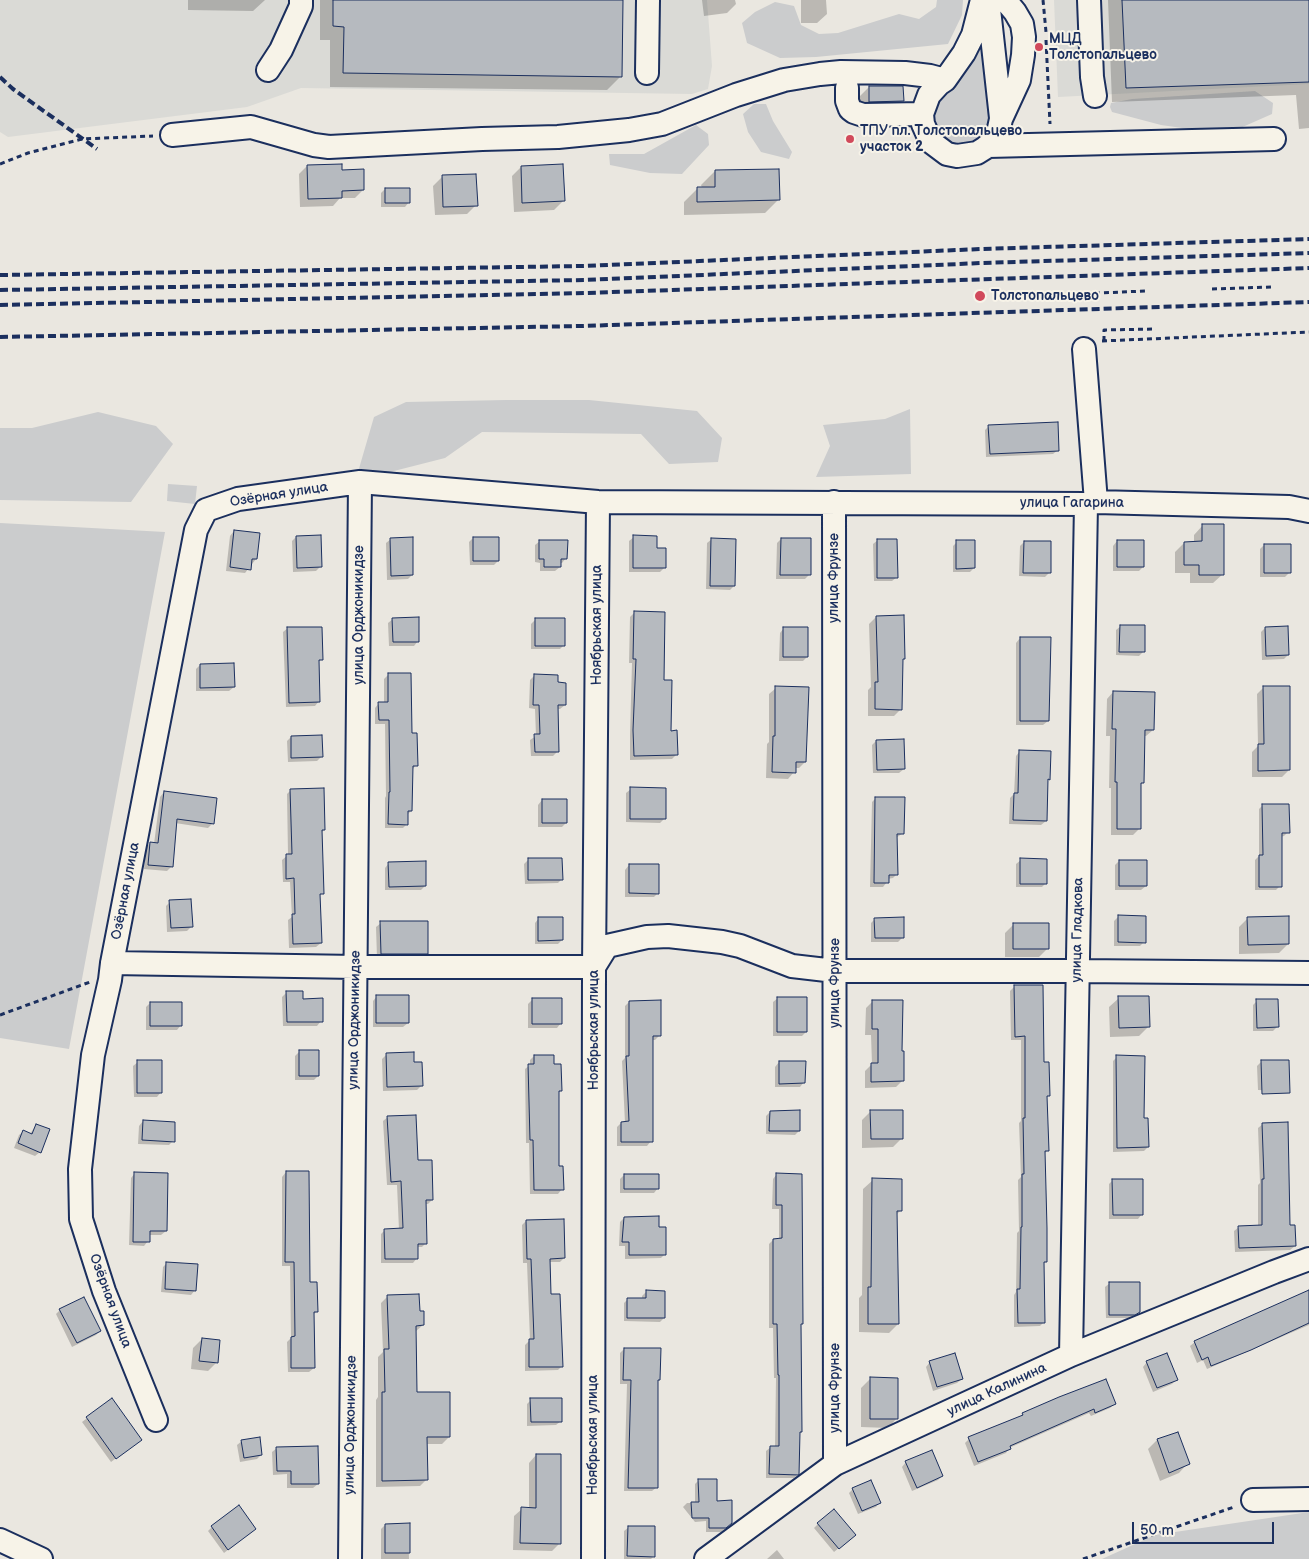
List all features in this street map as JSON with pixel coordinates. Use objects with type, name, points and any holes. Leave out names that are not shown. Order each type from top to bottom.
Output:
[{"type":"street","points":[[268,70],[281,50],[301,6],[301,0]]},
{"type":"street","points":[[647,73],[648,0]]},
{"type":"street","points":[[982,0],[973,35],[964,53],[945,80],[929,95],[922,114],[926,134],[931,142],[947,154],[967,156],[977,153],[988,146],[998,132],[1001,119],[1019,80],[1024,49],[1022,24],[1005,0]]},
{"type":"street","points":[[988,0],[1001,119]]},
{"type":"street","points":[[1089,0],[1092,77],[1095,96]]},
{"type":"street","points":[[172,135],[251,127],[298,141],[329,147],[558,137],[629,130],[662,124],[784,80],[820,74],[841,72],[905,73],[945,80]]},
{"type":"street","points":[[847,88],[847,102],[854,112],[863,115],[922,114]]},
{"type":"street","points":[[988,146],[1274,139]]},
{"type":"street","name":"улица Гладкова","points":[[1072,1355],[1077,971],[1095,344]]},
{"type":"street","name":"Озёрная улица","points":[[156,1420],[104,1290],[82,1219],[80,1168],[92,1065],[196,530],[206,510],[238,499],[360,482],[598,502]]},
{"type":"street","name":"улица Орджоникидзе","points":[[350,1559],[360,482]]},
{"type":"street","name":"улица Гагарина","points":[[598,502],[1091,503],[1289,508],[1309,511]]},
{"type":"street","name":"Ноябрьская улица","points":[[593,1559],[594,967],[598,502]]},
{"type":"street","name":"улица Фрунзе","points":[[834,502],[836,971],[835,1464]]},
{"type":"street","points":[[111,971],[356,967],[594,967],[607,946],[647,937],[668,936],[722,942],[740,946],[792,966],[836,971],[1309,973]]},
{"type":"street","name":"улица Калинина","points":[[706,1559],[835,1464],[1072,1355],[1309,1259]]},
{"type":"street","points":[[1254,1500],[1309,1499]]},
{"type":"street","points":[[0,1540],[41,1559]]},
{"type":"path","points":[[1043,0],[1049,113]]},
{"type":"path","points":[[0,164],[28,153],[82,139],[172,135]]},
{"type":"path","points":[[1212,289],[1271,287]]},
{"type":"path","points":[[1077,294],[1146,291]]},
{"type":"path","points":[[1095,344],[1104,330],[1156,328]]},
{"type":"path","points":[[1095,344],[1309,332]]},
{"type":"path","points":[[0,1014],[91,982],[111,971]]},
{"type":"path","points":[[1083,1559],[1254,1500]]},
{"type":"shaded area","points":[[0,0],[707,0],[712,66],[708,89],[692,94],[301,88],[247,107],[8,137],[0,132]]},
{"type":"shaded area","points":[[937,0],[963,0],[962,15],[948,44],[816,57],[780,58],[747,43],[742,23],[755,12],[775,2],[794,6],[801,25],[819,34],[838,33],[899,14],[919,19],[936,7]]},
{"type":"shaded area","points":[[1054,0],[1309,0],[1309,84],[1058,97]]},
{"type":"shaded area","points":[[982,28],[993,129],[989,137],[957,149],[933,132],[932,105]]},
{"type":"shaded area","points":[[1255,91],[1273,103],[1272,114],[1238,129],[1217,133],[1161,125],[1112,112],[1110,107],[1111,103],[1132,99]]},
{"type":"shaded area","points":[[754,104],[766,104],[773,121],[792,152],[789,159],[761,152],[748,132],[743,114]]},
{"type":"shaded area","points":[[696,125],[708,134],[709,145],[682,174],[650,173],[610,165],[609,154],[644,154]]},
{"type":"shaded area","points":[[589,400],[697,411],[722,438],[718,462],[669,464],[641,434],[482,432],[445,458],[390,472],[358,472],[374,417],[406,402]]},
{"type":"shaded area","points":[[910,409],[911,474],[816,477],[830,446],[823,425],[885,419]]},
{"type":"shaded area","points":[[98,412],[156,426],[173,444],[131,502],[0,500],[0,428],[32,428]]},
{"type":"shaded area","points":[[168,484],[197,486],[195,504],[167,501]]},
{"type":"shaded area","points":[[0,523],[165,532],[69,1049],[0,1038]]},
{"type":"shaded area","points":[[1309,1512],[1309,1559],[1102,1559],[1155,1535]]},
{"type":"building","points":[[333,0],[623,0],[622,77],[343,73],[344,27],[333,26]]},
{"type":"building","points":[[1122,0],[1309,0],[1309,82],[1126,88]]},
{"type":"building","points":[[869,86],[903,86],[904,101],[869,102]]},
{"type":"building","points":[[342,164],[342,170],[364,169],[364,190],[342,191],[342,198],[308,199],[307,165]]},
{"type":"building","points":[[563,164],[565,201],[522,203],[521,166]]},
{"type":"building","points":[[779,169],[780,200],[697,202],[697,187],[715,187],[715,170]]},
{"type":"building","points":[[476,174],[478,206],[443,207],[442,175]]},
{"type":"building","points":[[385,188],[410,188],[410,203],[385,203]]},
{"type":"building","points":[[1058,422],[1059,451],[990,454],[988,425]]},
{"type":"building","points":[[1202,524],[1224,524],[1224,575],[1199,575],[1199,565],[1184,565],[1184,542],[1202,541]]},
{"type":"building","points":[[234,530],[260,533],[257,559],[252,559],[251,570],[230,567]]},
{"type":"building","points":[[321,535],[322,567],[297,568],[296,536]]},
{"type":"building","points":[[633,535],[657,536],[657,548],[666,548],[666,568],[633,568]]},
{"type":"building","points":[[413,537],[413,575],[391,576],[390,538]]},
{"type":"building","points":[[473,537],[499,537],[499,561],[473,561]]},
{"type":"building","points":[[711,538],[736,539],[735,586],[710,586]]},
{"type":"building","points":[[781,538],[811,538],[811,575],[780,575]]},
{"type":"building","points":[[877,539],[897,539],[898,578],[877,578]]},
{"type":"building","points":[[539,540],[568,540],[567,559],[561,559],[561,567],[544,567],[544,559],[539,559]]},
{"type":"building","points":[[956,540],[975,540],[975,568],[956,569]]},
{"type":"building","points":[[1117,540],[1144,540],[1144,567],[1117,567]]},
{"type":"building","points":[[1024,541],[1051,541],[1051,573],[1023,573]]},
{"type":"building","points":[[1264,544],[1291,544],[1291,573],[1264,573]]},
{"type":"building","points":[[634,611],[665,612],[664,680],[672,680],[671,731],[677,730],[678,755],[634,756],[633,730],[636,659],[633,659]]},
{"type":"building","points":[[904,615],[905,659],[903,659],[902,710],[875,709],[875,682],[878,682],[876,616]]},
{"type":"building","points":[[419,617],[419,642],[393,642],[392,618]]},
{"type":"building","points":[[535,618],[565,618],[565,646],[535,646]]},
{"type":"building","points":[[1120,625],[1145,625],[1145,652],[1119,652]]},
{"type":"building","points":[[1288,626],[1289,655],[1266,656],[1265,627]]},
{"type":"building","points":[[287,627],[322,627],[323,660],[319,660],[320,702],[289,703]]},
{"type":"building","points":[[783,627],[808,627],[808,657],[783,657]]},
{"type":"building","points":[[1020,637],[1051,637],[1049,721],[1020,721]]},
{"type":"building","points":[[234,663],[235,687],[200,688],[200,664]]},
{"type":"building","points":[[388,673],[411,673],[412,733],[417,733],[418,766],[413,766],[412,811],[408,811],[408,825],[388,824],[390,792],[389,720],[379,720],[378,702],[388,702]]},
{"type":"building","points":[[534,674],[558,675],[558,682],[566,683],[566,705],[558,705],[559,752],[535,752],[534,734],[540,734],[539,705],[533,705]]},
{"type":"building","points":[[775,686],[809,687],[806,762],[796,762],[796,773],[772,772],[773,736],[775,736]]},
{"type":"building","points":[[1263,686],[1290,686],[1290,770],[1258,771],[1258,744],[1264,744]]},
{"type":"building","points":[[1113,691],[1155,692],[1154,730],[1145,730],[1144,783],[1141,783],[1141,829],[1117,829],[1117,782],[1115,782],[1116,729],[1112,729]]},
{"type":"building","points":[[322,735],[323,757],[291,758],[291,736]]},
{"type":"building","points":[[904,739],[905,769],[877,770],[876,740]]},
{"type":"building","points":[[1019,750],[1051,751],[1047,821],[1013,820],[1014,793],[1018,793]]},
{"type":"building","points":[[630,787],[666,788],[666,819],[630,819]]},
{"type":"building","points":[[324,788],[325,830],[322,830],[324,894],[320,894],[322,943],[293,944],[292,914],[295,914],[294,878],[286,879],[286,854],[292,854],[290,789]]},
{"type":"building","points":[[164,791],[217,798],[214,824],[177,819],[173,867],[148,865],[150,842],[158,843]]},
{"type":"building","points":[[875,797],[905,797],[904,834],[897,834],[898,875],[889,875],[889,883],[874,883]]},
{"type":"building","points":[[542,799],[567,799],[567,823],[542,823]]},
{"type":"building","points":[[1262,804],[1289,804],[1290,833],[1282,833],[1282,887],[1259,887],[1259,855],[1263,855]]},
{"type":"building","points":[[528,858],[562,858],[563,880],[528,880]]},
{"type":"building","points":[[1020,858],[1047,859],[1047,884],[1020,884]]},
{"type":"building","points":[[1119,860],[1147,860],[1147,886],[1119,886]]},
{"type":"building","points":[[426,861],[426,886],[389,887],[388,862]]},
{"type":"building","points":[[629,864],[659,864],[659,894],[629,893]]},
{"type":"building","points":[[191,899],[193,927],[171,928],[169,900]]},
{"type":"building","points":[[1118,915],[1146,916],[1146,943],[1118,942]]},
{"type":"building","points":[[1289,916],[1289,944],[1248,945],[1247,917]]},
{"type":"building","points":[[538,917],[563,917],[563,940],[538,941]]},
{"type":"building","points":[[904,917],[904,938],[875,938],[874,918]]},
{"type":"building","points":[[380,921],[428,921],[428,954],[381,954]]},
{"type":"building","points":[[1013,923],[1049,923],[1049,949],[1013,949]]},
{"type":"building","points":[[1014,985],[1043,985],[1044,1062],[1049,1062],[1050,1096],[1047,1096],[1049,1151],[1045,1151],[1047,1262],[1044,1262],[1045,1323],[1018,1323],[1017,1289],[1020,1289],[1022,1174],[1024,1174],[1025,1036],[1015,1037]]},
{"type":"building","points":[[286,991],[303,991],[303,999],[323,998],[323,1022],[287,1022]]},
{"type":"building","points":[[376,995],[409,995],[409,1023],[376,1023]]},
{"type":"building","points":[[1118,996],[1149,996],[1150,1027],[1119,1028]]},
{"type":"building","points":[[777,997],[807,997],[807,1032],[777,1032]]},
{"type":"building","points":[[532,998],[562,998],[562,1024],[532,1024]]},
{"type":"building","points":[[1256,999],[1278,999],[1279,1027],[1257,1028]]},
{"type":"building","points":[[661,1000],[661,1036],[653,1036],[653,1142],[621,1142],[621,1122],[629,1121],[626,1056],[629,1056],[629,1001]]},
{"type":"building","points":[[872,1000],[903,1000],[902,1051],[904,1051],[904,1081],[871,1082],[871,1063],[878,1063],[878,1029],[872,1029]]},
{"type":"building","points":[[150,1002],[182,1002],[182,1026],[150,1026]]},
{"type":"building","points":[[299,1050],[319,1050],[319,1076],[299,1076]]},
{"type":"building","points":[[414,1052],[414,1062],[422,1062],[423,1086],[387,1087],[386,1053]]},
{"type":"building","points":[[534,1055],[554,1055],[554,1064],[561,1064],[562,1091],[559,1091],[559,1166],[563,1166],[564,1190],[534,1190],[533,1140],[530,1140],[528,1064],[534,1064]]},
{"type":"building","points":[[1116,1055],[1145,1056],[1144,1118],[1148,1118],[1149,1147],[1117,1148]]},
{"type":"building","points":[[137,1060],[162,1060],[162,1093],[137,1093]]},
{"type":"building","points":[[1261,1060],[1289,1060],[1290,1093],[1262,1094]]},
{"type":"building","points":[[779,1061],[806,1061],[805,1083],[779,1084]]},
{"type":"building","points":[[800,1110],[800,1131],[769,1131],[770,1111]]},
{"type":"building","points":[[870,1110],[903,1110],[903,1139],[871,1139]]},
{"type":"building","points":[[416,1115],[418,1160],[432,1160],[433,1200],[426,1200],[427,1244],[418,1244],[418,1259],[385,1259],[384,1229],[403,1228],[401,1181],[391,1182],[387,1116]]},
{"type":"building","points":[[143,1120],[175,1122],[175,1142],[142,1140]]},
{"type":"building","points":[[1288,1122],[1290,1225],[1295,1225],[1296,1246],[1239,1248],[1238,1226],[1262,1225],[1262,1179],[1264,1179],[1262,1123]]},
{"type":"building","points":[[36,1124],[50,1129],[41,1153],[18,1143],[23,1130],[32,1134]]},
{"type":"building","points":[[286,1171],[309,1171],[310,1282],[317,1282],[318,1312],[314,1312],[315,1368],[291,1368],[291,1337],[295,1336],[294,1262],[285,1262]]},
{"type":"building","points":[[134,1172],[168,1173],[167,1231],[150,1231],[150,1242],[133,1242]]},
{"type":"building","points":[[776,1173],[802,1174],[802,1432],[800,1432],[799,1475],[769,1474],[770,1446],[779,1446],[777,1324],[773,1324],[773,1239],[782,1238],[782,1205],[776,1205]]},
{"type":"building","points":[[624,1174],[659,1174],[659,1189],[624,1189]]},
{"type":"building","points":[[872,1178],[902,1179],[902,1211],[897,1211],[899,1324],[868,1324],[868,1287],[871,1287]]},
{"type":"building","points":[[1112,1179],[1143,1179],[1143,1215],[1113,1215]]},
{"type":"building","points":[[659,1216],[659,1227],[666,1227],[666,1255],[629,1255],[629,1242],[622,1242],[624,1217]]},
{"type":"building","points":[[564,1219],[565,1258],[550,1259],[551,1294],[560,1294],[563,1367],[529,1367],[529,1339],[534,1339],[531,1259],[527,1259],[526,1220]]},
{"type":"building","points":[[166,1262],[198,1264],[196,1291],[165,1289]]},
{"type":"building","points":[[1109,1282],[1140,1282],[1140,1312],[1135,1315],[1109,1315]]},
{"type":"building","points":[[646,1290],[665,1291],[665,1318],[627,1318],[627,1298],[646,1298]]},
{"type":"building","points":[[1309,1290],[1309,1323],[1211,1366],[1208,1357],[1202,1360],[1194,1341]]},
{"type":"building","points":[[419,1294],[420,1311],[424,1311],[424,1325],[416,1326],[417,1392],[450,1392],[450,1437],[427,1437],[428,1480],[382,1481],[382,1392],[385,1392],[384,1349],[389,1349],[387,1295]]},
{"type":"building","points":[[84,1297],[101,1331],[77,1343],[59,1309]]},
{"type":"building","points":[[202,1338],[220,1340],[218,1363],[199,1361]]},
{"type":"building","points":[[624,1348],[661,1348],[660,1380],[658,1380],[658,1488],[628,1488],[631,1380],[623,1380]]},
{"type":"building","points":[[955,1353],[963,1379],[937,1387],[929,1361]]},
{"type":"building","points":[[1167,1353],[1178,1380],[1157,1388],[1146,1361]]},
{"type":"building","points":[[870,1377],[898,1378],[898,1419],[870,1419]]},
{"type":"building","points":[[1106,1379],[1116,1404],[1095,1413],[1094,1409],[1010,1446],[1011,1449],[978,1462],[968,1437],[1023,1415],[1022,1413],[1059,1397]]},
{"type":"building","points":[[112,1398],[142,1440],[116,1459],[86,1417]]},
{"type":"building","points":[[530,1398],[562,1398],[562,1422],[531,1422]]},
{"type":"building","points":[[1178,1432],[1190,1464],[1169,1473],[1157,1439]]},
{"type":"building","points":[[260,1437],[262,1455],[244,1458],[241,1440]]},
{"type":"building","points":[[318,1446],[319,1484],[291,1484],[291,1471],[277,1471],[276,1447]]},
{"type":"building","points":[[932,1450],[943,1476],[917,1488],[905,1461]]},
{"type":"building","points":[[536,1454],[561,1454],[561,1544],[520,1543],[521,1507],[536,1508]]},
{"type":"building","points":[[698,1479],[717,1479],[717,1501],[732,1500],[732,1523],[726,1528],[709,1528],[709,1518],[692,1518],[691,1502],[699,1502]]},
{"type":"building","points":[[871,1480],[881,1503],[862,1511],[852,1488]]},
{"type":"building","points":[[239,1505],[256,1529],[228,1550],[211,1526]]},
{"type":"building","points":[[834,1509],[856,1535],[839,1549],[817,1523]]},
{"type":"building","points":[[410,1523],[410,1553],[385,1553],[385,1524]]},
{"type":"building","points":[[628,1526],[655,1526],[655,1557],[627,1556]]},
{"type":"railway","points":[[0,77],[13,89],[97,149]]},
{"type":"railway","points":[[0,275],[584,266],[981,249],[1309,239]]},
{"type":"railway","points":[[0,290],[584,280],[982,263],[1309,253]]},
{"type":"railway","points":[[0,305],[586,293],[1309,268]]},
{"type":"railway","points":[[0,337],[581,326],[1309,302]]},
{"type":"place","name":"МЦД Толстопальцево","points":[[1039,47]]},
{"type":"place","name":"ТПУ пл. Толстопальцево участок 2","points":[[850,139]]},
{"type":"place","name":"Толстопальцево","points":[[980,296]]}]
